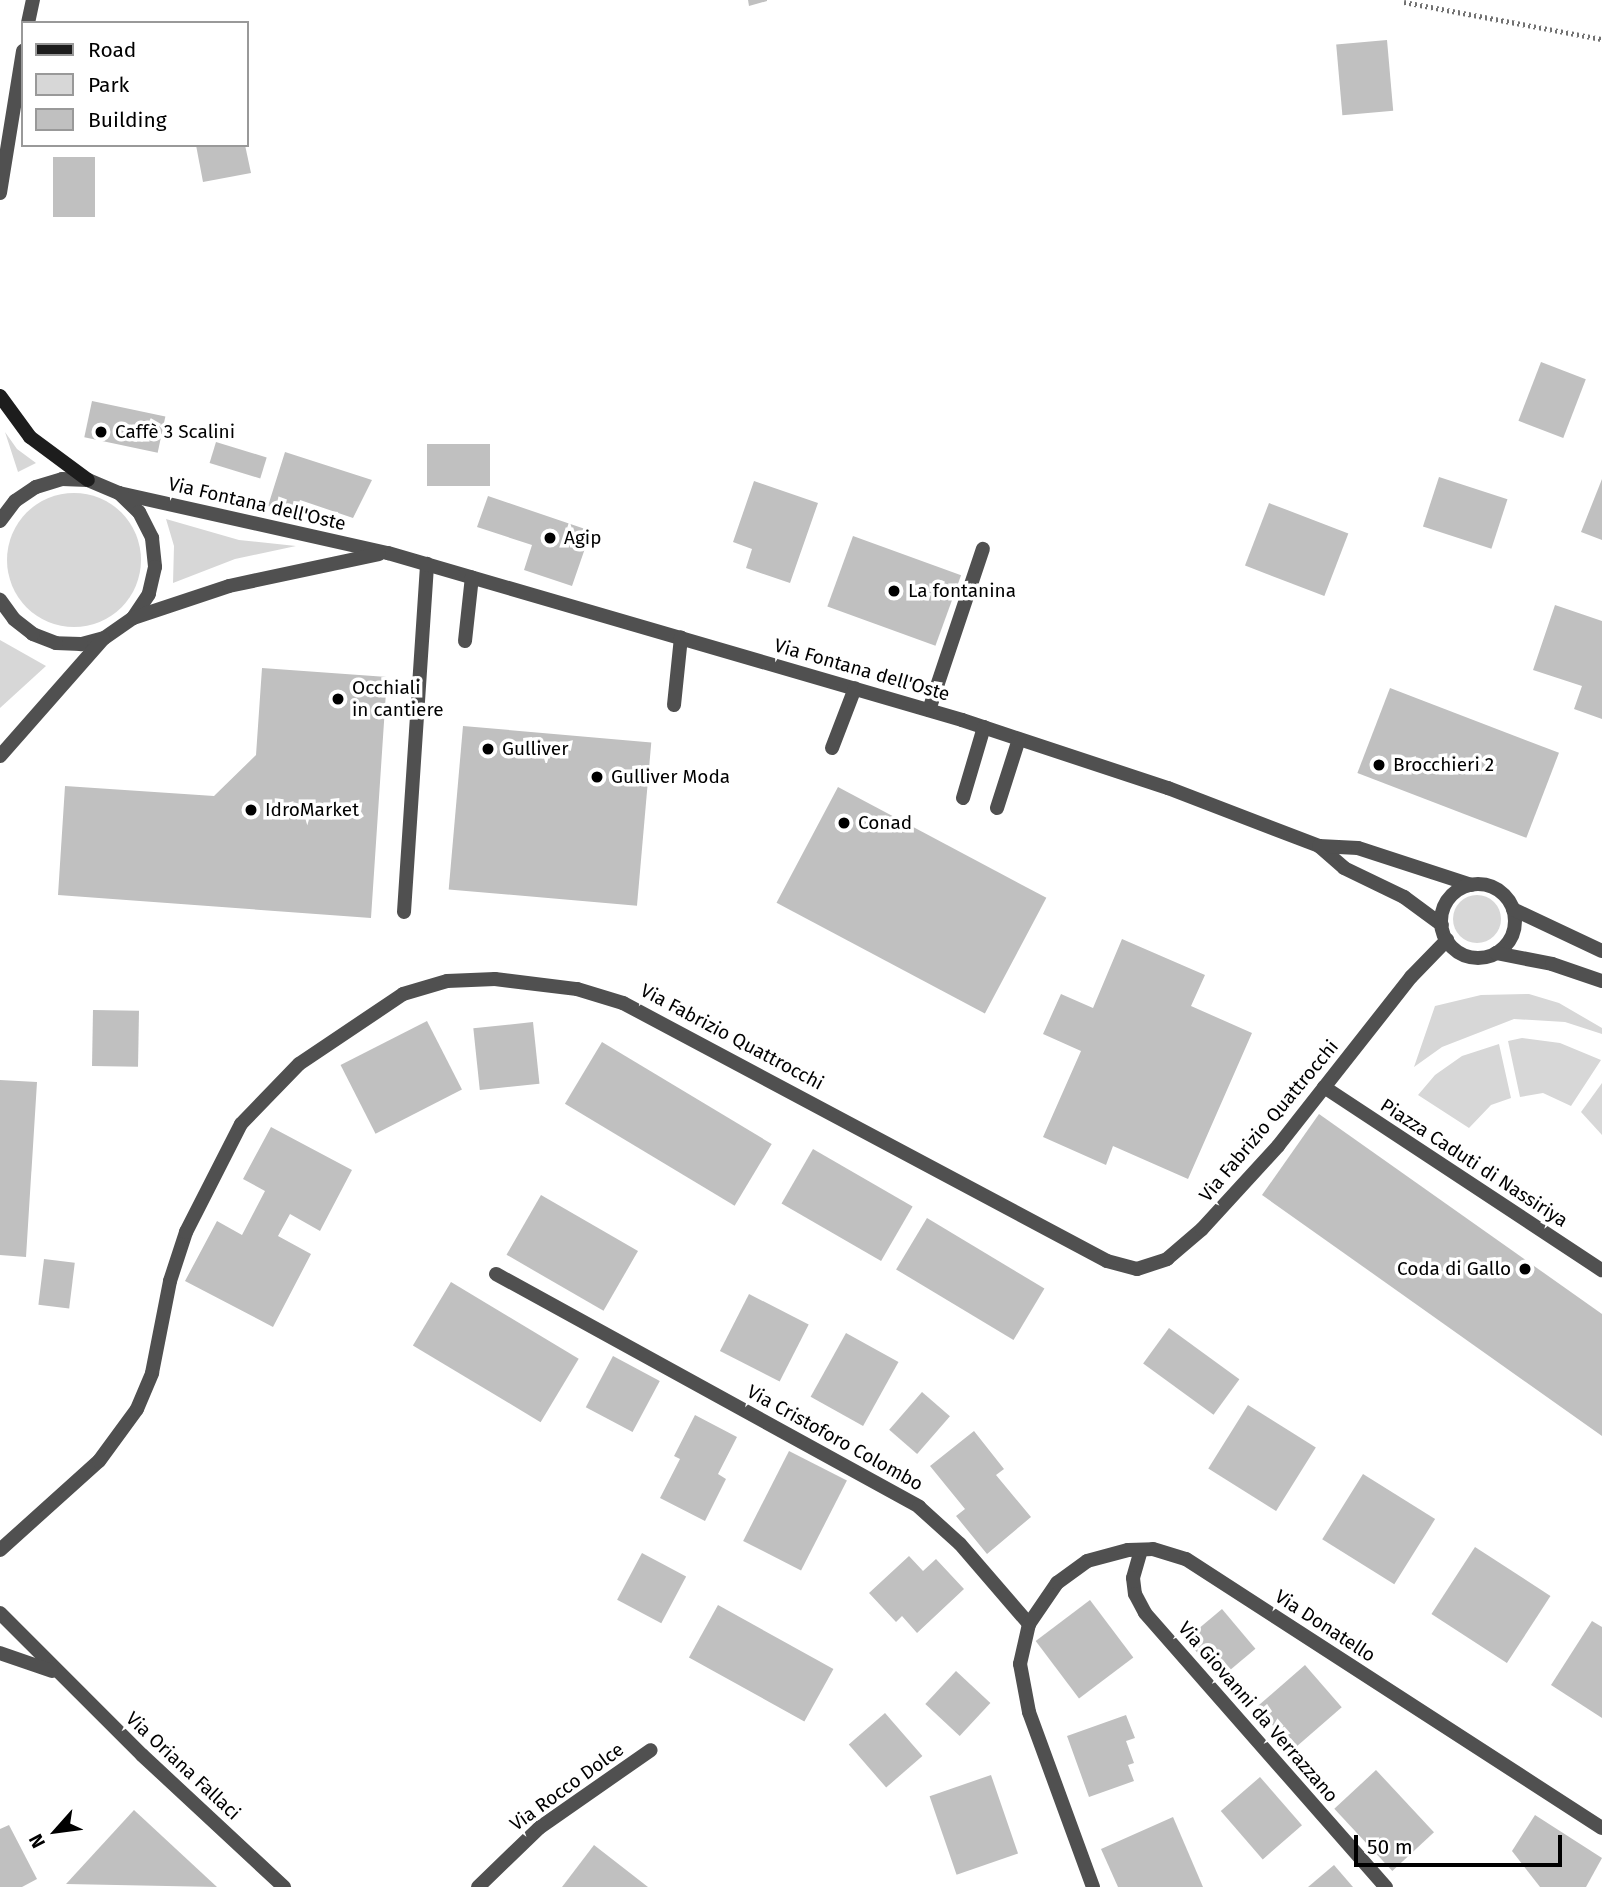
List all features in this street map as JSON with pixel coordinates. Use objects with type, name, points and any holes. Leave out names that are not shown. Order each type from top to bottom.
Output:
[{"type":"street","points":[[28,21],[33,0]]},
{"type":"street","points":[[0,192],[1,155],[21,60]]},
{"type":"street","points":[[0,396],[30,437],[88,480],[118,493],[139,512],[152,538],[155,566],[149,594],[133,618],[104,638],[0,756]]},
{"type":"street","points":[[0,521],[15,502],[36,487],[61,479],[88,480]]},
{"type":"street","name":"Via Fontana dell'Oste","points":[[118,493],[388,553],[681,637],[984,727],[1319,846],[1358,848],[1471,885]]},
{"type":"street","points":[[929,710],[984,549]]},
{"type":"street","name":"Via Fontana dell'Oste","points":[[133,618],[229,586],[388,553]]},
{"type":"street","points":[[404,912],[427,564]]},
{"type":"street","points":[[465,640],[472,577]]},
{"type":"street","points":[[0,600],[14,620],[45,638],[80,644],[104,638]]},
{"type":"street","points":[[674,705],[681,637]]},
{"type":"street","points":[[832,748],[855,688]]},
{"type":"street","points":[[963,798],[984,727]]},
{"type":"street","points":[[996,808],[1019,739]]},
{"type":"street","name":"Via Fontana dell'Oste","points":[[1319,846],[1344,868],[1405,897],[1442,925]]},
{"type":"street","points":[[1602,951],[1513,909],[1496,889],[1471,885],[1449,900],[1442,925],[1447,940],[1464,955],[1496,953],[1552,964],[1602,981]]},
{"type":"street","points":[[1496,953],[1513,934],[1513,909]]},
{"type":"street","name":"Via Fabrizio Quattrocchi","points":[[0,1550],[99,1461],[137,1409],[152,1373],[170,1281],[186,1232],[219,1162],[251,1112],[280,1080],[340,1032],[418,988],[461,979],[495,979],[577,989],[623,1003],[676,1027],[1107,1261],[1129,1269],[1167,1259],[1193,1238],[1324,1087],[1410,977],[1447,940]]},
{"type":"street","name":"Piazza Caduti di Nassiriya","points":[[1324,1087],[1602,1270]]},
{"type":"street","name":"Via Cristoforo Colombo","points":[[496,1274],[919,1507],[960,1544],[1029,1624]]},
{"type":"street","name":"Via Donatello","points":[[1029,1624],[1050,1592],[1077,1567],[1106,1554],[1141,1550],[1164,1551],[1198,1566],[1602,1828]]},
{"type":"street","name":"Via Giovanni da Verrazzano","points":[[1141,1550],[1133,1578],[1135,1594],[1145,1613],[1386,1887]]},
{"type":"street","name":"Via Oriana Fallaci","points":[[0,1613],[56,1672],[284,1887]]},
{"type":"street","points":[[1029,1624],[1020,1664],[1024,1698],[1093,1887]]},
{"type":"street","name":"Via Oriana Fallaci","points":[[0,1653],[56,1672]]},
{"type":"street","name":"Via Rocco Dolce","points":[[478,1887],[539,1828],[651,1750]]},
{"type":"path","points":[[1404,2],[1602,39]]},
{"type":"green space","points":[[5,432],[17,449],[36,463],[18,472]]},
{"type":"green space","points":[[74,493],[100,498],[121,513],[136,534],[141,560],[136,586],[121,607],[100,622],[74,627],[48,622],[27,607],[12,586],[7,560],[12,534],[27,513],[48,498]]},
{"type":"green space","points":[[166,519],[239,540],[296,546],[235,559],[173,583],[174,546]]},
{"type":"green space","points":[[0,640],[46,666],[0,708]]},
{"type":"green space","points":[[1477,895],[1494,902],[1501,919],[1494,936],[1477,943],[1460,936],[1453,919],[1460,902]]},
{"type":"green space","points":[[1529,994],[1559,1003],[1602,1028],[1602,1034],[1565,1022],[1514,1019],[1442,1047],[1414,1067],[1435,1006],[1481,995]]},
{"type":"green space","points":[[1522,1038],[1560,1043],[1601,1060],[1571,1106],[1543,1093],[1520,1097],[1508,1041]]},
{"type":"green space","points":[[1499,1044],[1511,1098],[1491,1105],[1469,1128],[1418,1095],[1435,1075],[1462,1056]]},
{"type":"green space","points":[[1602,1083],[1602,1135],[1581,1112]]},
{"type":"building","points":[[748,0],[767,0],[767,1],[749,6]]},
{"type":"building","points":[[1387,40],[1393,111],[1342,115],[1336,44]]},
{"type":"building","points":[[196,147],[245,147],[251,173],[203,182]]},
{"type":"building","points":[[53,157],[95,157],[95,217],[53,217]]},
{"type":"building","points":[[1541,362],[1586,379],[1563,438],[1518,421]]},
{"type":"building","points":[[92,401],[165,417],[158,453],[84,437]]},
{"type":"building","points":[[216,442],[267,457],[260,479],[210,463]]},
{"type":"building","points":[[427,444],[490,444],[490,486],[427,486]]},
{"type":"building","points":[[285,452],[372,480],[353,518],[300,500],[295,514],[268,506]]},
{"type":"building","points":[[1439,477],[1507,499],[1491,549],[1423,526]]},
{"type":"building","points":[[1602,479],[1602,540],[1581,532]]},
{"type":"building","points":[[754,481],[818,503],[790,583],[746,568],[752,549],[733,542]]},
{"type":"building","name":"Agip","points":[[488,496],[591,531],[572,586],[524,570],[532,545],[477,527]]},
{"type":"building","points":[[1269,503],[1348,533],[1324,596],[1245,566]]},
{"type":"building","name":"La fontanina","points":[[853,536],[961,575],[935,646],[827,606]]},
{"type":"building","points":[[1555,605],[1602,621],[1602,719],[1574,709],[1582,686],[1533,670]]},
{"type":"building","points":[[262,668],[387,677],[371,918],[58,895],[65,786],[214,796],[256,755]]},
{"type":"building","points":[[1390,688],[1559,753],[1526,838],[1357,773]]},
{"type":"building","points":[[463,726],[651,742],[637,906],[449,889]]},
{"type":"building","points":[[838,787],[1046,898],[985,1013],[776,903]]},
{"type":"building","points":[[1122,939],[1205,975],[1191,1006],[1252,1033],[1188,1179],[1113,1146],[1106,1165],[1043,1137],[1081,1051],[1043,1034],[1061,994],[1093,1008]]},
{"type":"building","points":[[93,1010],[139,1011],[138,1067],[92,1066]]},
{"type":"building","points":[[427,1021],[462,1090],[376,1134],[341,1065]]},
{"type":"building","points":[[533,1022],[539,1084],[480,1090],[473,1028]]},
{"type":"building","points":[[602,1042],[772,1144],[735,1206],[565,1104]]},
{"type":"building","points":[[0,1080],[37,1082],[26,1257],[0,1255]]},
{"type":"building","points":[[1319,1114],[1602,1314],[1602,1436],[1262,1195]]},
{"type":"building","points":[[271,1127],[352,1170],[320,1231],[290,1214],[278,1236],[311,1254],[273,1327],[185,1281],[217,1221],[242,1235],[265,1191],[243,1179]]},
{"type":"building","points":[[813,1149],[913,1206],[881,1261],[782,1204]]},
{"type":"building","points":[[541,1195],[638,1251],[603,1311],[507,1255]]},
{"type":"building","points":[[927,1218],[1044,1289],[1014,1340],[896,1269]]},
{"type":"building","points":[[44,1259],[75,1263],[69,1308],[38,1305]]},
{"type":"building","points":[[451,1282],[579,1359],[541,1422],[413,1345]]},
{"type":"building","points":[[749,1294],[809,1324],[780,1381],[720,1351]]},
{"type":"building","points":[[1169,1328],[1239,1379],[1214,1415],[1143,1364]]},
{"type":"building","points":[[846,1333],[898,1362],[863,1426],[811,1397]]},
{"type":"building","points":[[613,1356],[660,1381],[633,1432],[586,1407]]},
{"type":"building","points":[[922,1392],[950,1416],[917,1454],[889,1430]]},
{"type":"building","points":[[1248,1405],[1316,1447],[1276,1511],[1208,1469]]},
{"type":"building","points":[[695,1415],[737,1437],[718,1474],[726,1479],[705,1521],[660,1498],[680,1459],[674,1456]]},
{"type":"building","points":[[974,1431],[1004,1469],[996,1475],[1031,1517],[987,1554],[956,1516],[965,1509],[930,1466]]},
{"type":"building","points":[[789,1451],[847,1481],[801,1571],[743,1541]]},
{"type":"building","points":[[1363,1474],[1435,1519],[1394,1584],[1322,1539]]},
{"type":"building","points":[[1475,1547],[1550,1596],[1507,1663],[1431,1614]]},
{"type":"building","points":[[642,1553],[686,1576],[661,1623],[617,1600]]},
{"type":"building","points":[[909,1556],[923,1571],[936,1559],[964,1589],[917,1633],[902,1616],[896,1622],[869,1593]]},
{"type":"building","points":[[1090,1600],[1133,1658],[1079,1698],[1036,1641]]},
{"type":"building","points":[[718,1605],[833,1669],[804,1721],[689,1657]]},
{"type":"building","points":[[1222,1609],[1255,1649],[1219,1679],[1186,1639]]},
{"type":"building","points":[[1592,1621],[1602,1627],[1602,1718],[1551,1685]]},
{"type":"building","points":[[1305,1665],[1342,1707],[1293,1749],[1257,1707]]},
{"type":"building","points":[[956,1671],[990,1703],[960,1736],[925,1704]]},
{"type":"building","points":[[885,1713],[922,1756],[886,1788],[849,1744]]},
{"type":"building","points":[[1126,1715],[1135,1738],[1126,1741],[1134,1763],[1128,1765],[1134,1781],[1089,1797],[1067,1736]]},
{"type":"building","points":[[1376,1770],[1434,1832],[1392,1871],[1334,1809]]},
{"type":"building","points":[[991,1775],[1018,1853],[957,1875],[930,1796]]},
{"type":"building","points":[[1260,1777],[1302,1825],[1263,1859],[1221,1811]]},
{"type":"building","points":[[134,1810],[217,1887],[66,1884]]},
{"type":"building","points":[[1535,1815],[1602,1858],[1586,1887],[1540,1887],[1512,1851]]},
{"type":"building","points":[[1173,1817],[1203,1887],[1118,1887],[1101,1849]]},
{"type":"building","points":[[9,1825],[37,1879],[22,1887],[0,1887],[0,1829]]},
{"type":"building","points":[[594,1845],[648,1887],[562,1887]]},
{"type":"building","points":[[1334,1865],[1353,1887],[1308,1887]]},
{"type":"place","name":"Caffè 3 Scalini","points":[[101,432]]},
{"type":"place","name":"Agip","points":[[550,538]]},
{"type":"place","name":"La fontanina","points":[[894,591]]},
{"type":"place","name":"Occhiali in cantiere","points":[[338,699]]},
{"type":"place","name":"Gulliver","points":[[488,749]]},
{"type":"place","name":"Brocchieri 2","points":[[1379,765]]},
{"type":"place","name":"Gulliver Moda","points":[[597,777]]},
{"type":"place","name":"IdroMarket","points":[[251,810]]},
{"type":"place","name":"Conad","points":[[844,823]]},
{"type":"place","name":"Coda di Gallo","points":[[1525,1269]]}]
